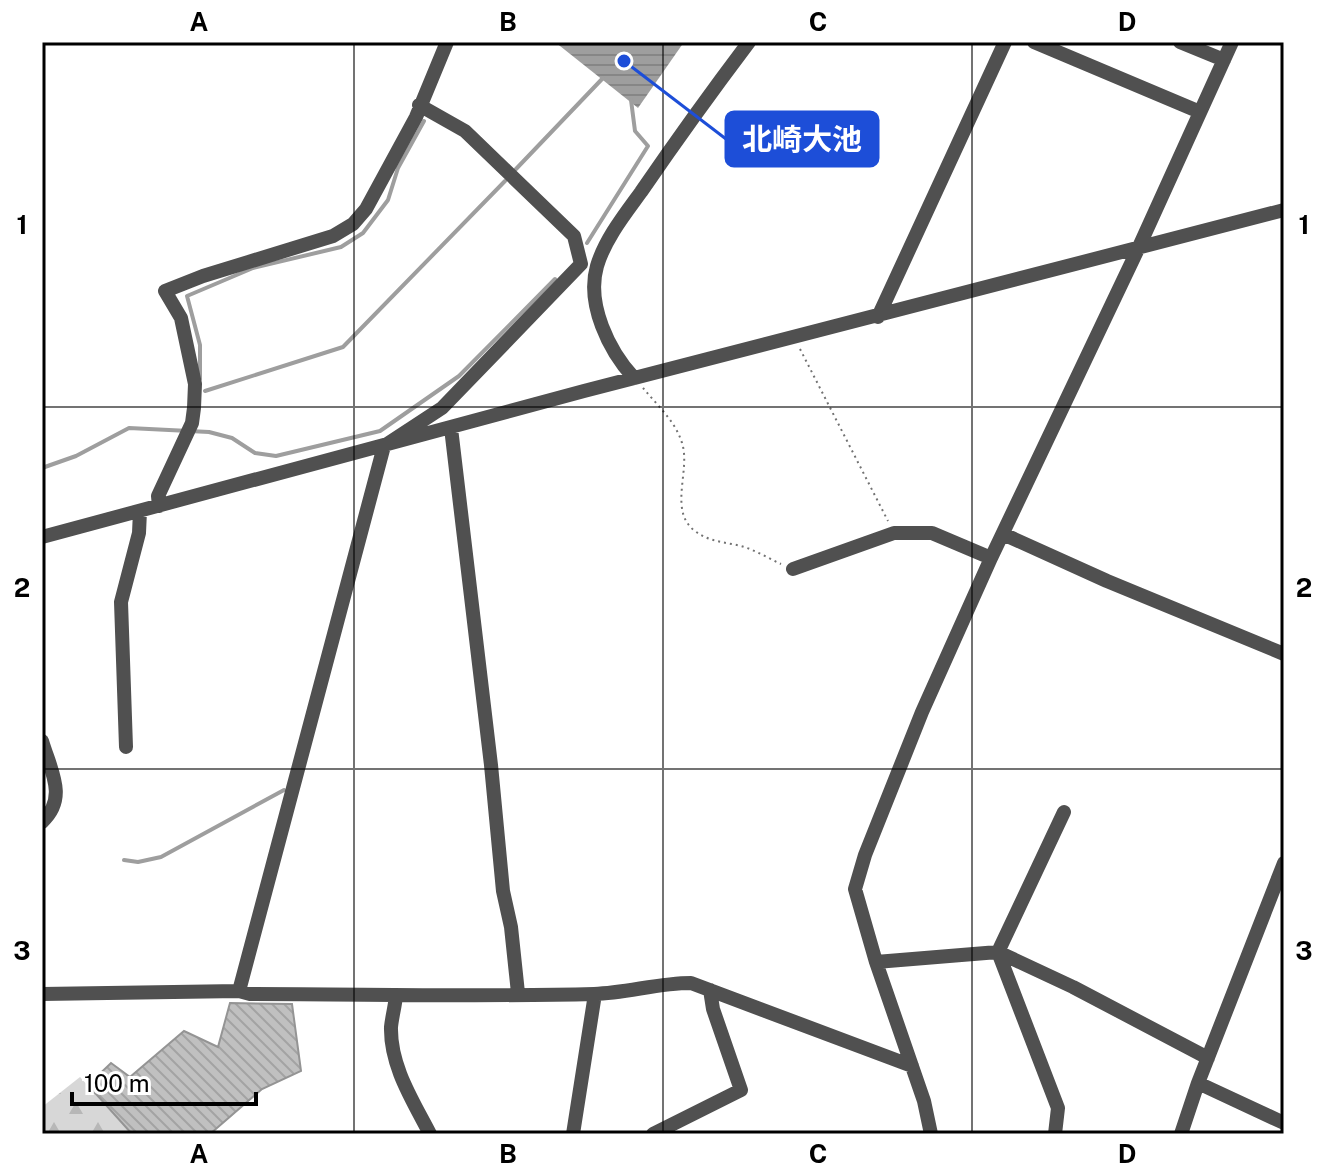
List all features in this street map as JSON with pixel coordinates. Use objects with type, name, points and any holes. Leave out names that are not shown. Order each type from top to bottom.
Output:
[{"type":"street","points":[[159,506],[158,496],[189,428],[195,384],[181,318],[165,291],[203,276],[333,236],[353,224],[366,209],[416,117],[447,42]]},
{"type":"street","points":[[634,378],[614,351],[598,313],[595,298],[597,266],[616,229],[674,141],[749,42]]},
{"type":"street","points":[[878,317],[1005,42]]},
{"type":"street","points":[[1034,42],[1200,112]]},
{"type":"street","points":[[1180,42],[1224,60]]},
{"type":"street","points":[[931,1134],[924,1101],[876,962],[855,889],[865,855],[922,712],[1232,42]]},
{"type":"street","points":[[419,105],[465,131],[574,236],[581,264]]},
{"type":"street","points":[[42,537],[634,378],[1284,210]]},
{"type":"street","points":[[581,264],[597,266]]},
{"type":"street","points":[[239,991],[384,446],[442,408],[581,264]]},
{"type":"street","points":[[451,428],[503,891],[511,927],[518,993]]},
{"type":"street","points":[[126,747],[121,602],[139,533],[140,511]]},
{"type":"street","points":[[793,569],[894,533],[932,533],[991,558]]},
{"type":"street","points":[[1003,534],[1284,654]]},
{"type":"street","points":[[42,741],[57,790],[54,811],[42,822]]},
{"type":"street","points":[[1055,1134],[1058,1108],[998,952],[1064,812]]},
{"type":"street","points":[[1181,1134],[1284,863]]},
{"type":"street","points":[[876,962],[998,952],[1073,987],[1208,1058]]},
{"type":"street","points":[[42,994],[239,991],[250,994],[396,996],[595,994],[691,983],[912,1066]]},
{"type":"street","points":[[653,1134],[741,1090],[713,1009],[710,990]]},
{"type":"street","points":[[573,1134],[595,994]]},
{"type":"street","points":[[396,996],[391,1028],[394,1053],[407,1090],[430,1134]]},
{"type":"street","points":[[1198,1083],[1284,1123]]},
{"type":"path","points":[[795,338],[894,533]]},
{"type":"path","points":[[634,378],[675,427],[682,440],[685,454],[681,505],[692,530],[709,540],[743,547],[793,569]]},
{"type":"green space","points":[[80,1077],[132,1134],[42,1134],[42,1107]]},
{"type":"shaded area","points":[[555,42],[684,42],[638,108]]},
{"type":"building","points":[[230,1003],[292,1004],[301,1071],[262,1089],[210,1134],[132,1134],[88,1085],[111,1063],[130,1077],[184,1031],[218,1047]]},
{"type":"waterway","points":[[516,169],[603,78]]},
{"type":"waterway","points":[[587,243],[648,146],[635,131],[631,100]]},
{"type":"waterway","points":[[200,379],[200,345],[187,296],[253,268],[341,247],[363,233],[388,200],[398,168],[424,121]]},
{"type":"waterway","points":[[205,391],[343,347],[505,181]]},
{"type":"waterway","points":[[42,468],[76,456],[129,428],[209,432],[232,438],[255,453],[276,456],[380,431],[459,376],[555,279]]},
{"type":"waterway","points":[[124,860],[138,862],[161,857],[284,790]]},
{"type":"place","name":"北崎大池","points":[[624,61]]}]
